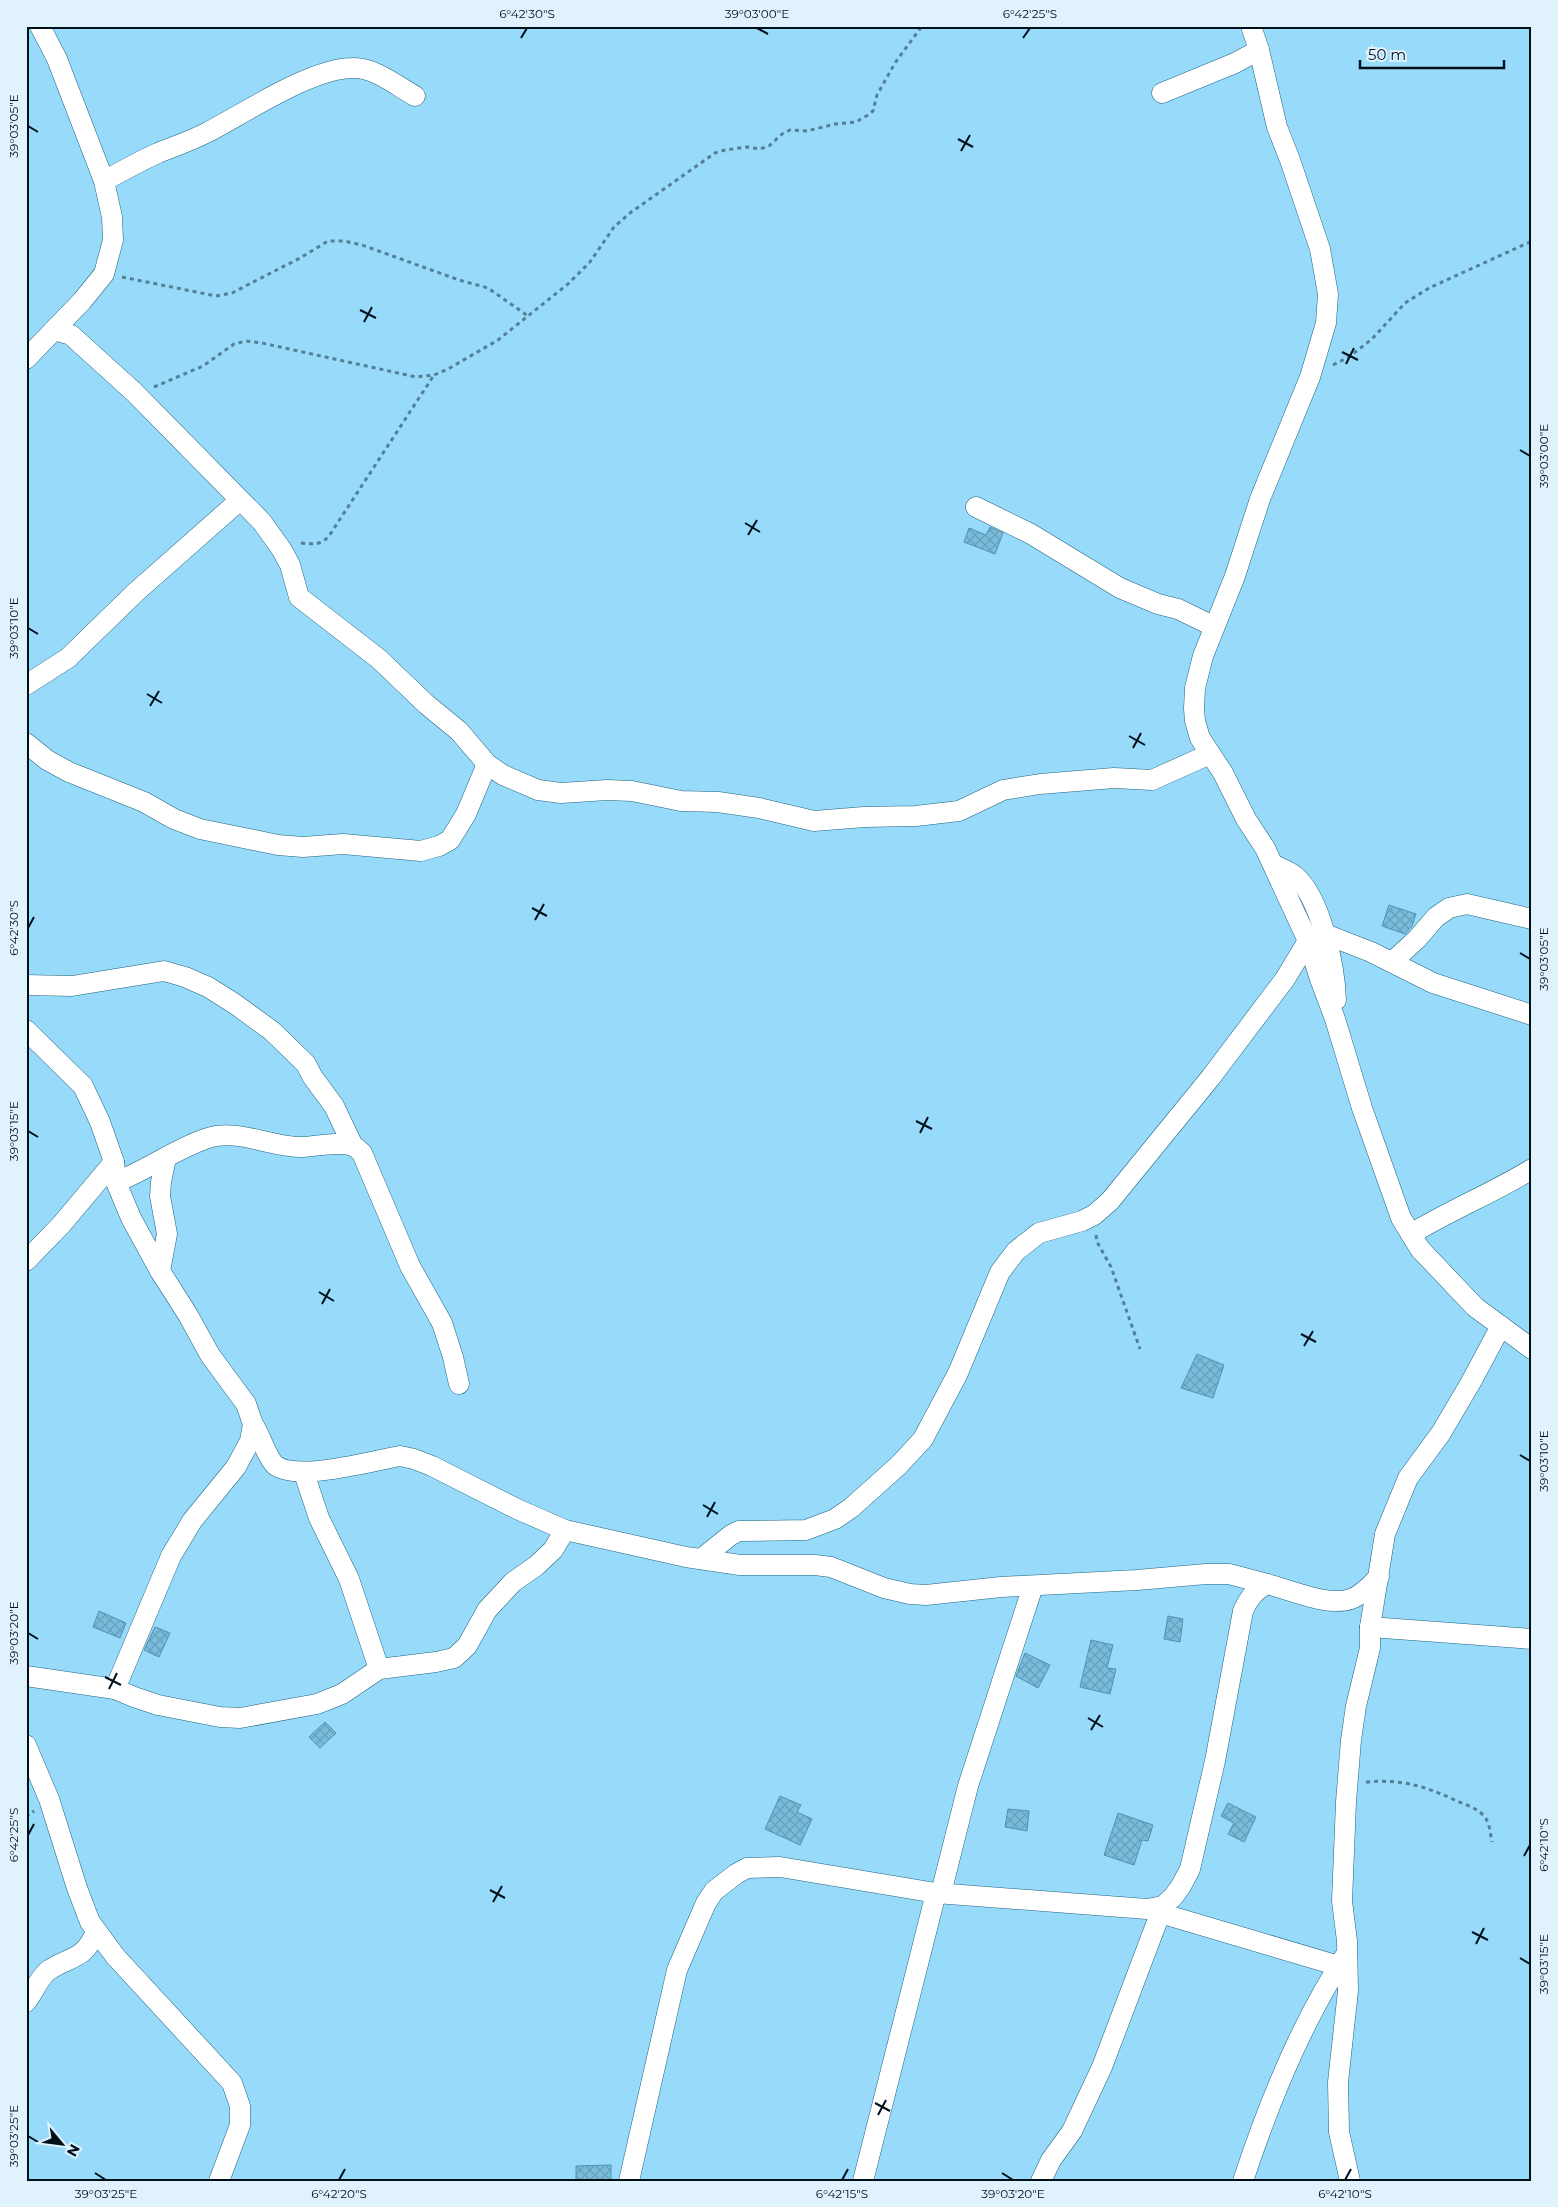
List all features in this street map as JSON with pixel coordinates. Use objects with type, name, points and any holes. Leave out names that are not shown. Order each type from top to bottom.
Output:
[{"type":"street","points":[[26,359],[82,301],[104,274],[113,240],[112,217],[104,181],[57,59],[40,26]]},
{"type":"street","points":[[1251,26],[1259,50],[1277,127],[1320,249],[1328,294],[1326,323],[1310,377],[1260,499],[1234,576],[1213,626],[1198,673],[1194,709],[1200,738],[1223,773],[1246,819],[1317,938],[1320,979],[1335,1020],[1362,1108],[1401,1218],[1420,1249],[1475,1307],[1532,1349]]},
{"type":"street","points":[[1162,93],[1235,63],[1259,50]]},
{"type":"street","points":[[104,181],[160,152],[179,146],[208,132],[288,89],[336,71],[354,68],[365,70],[415,96]]},
{"type":"street","points":[[54,330],[71,335],[134,392],[239,501],[262,522],[290,565],[299,597],[378,659],[426,704],[459,731],[487,764],[503,775],[521,783],[551,792],[632,791],[681,801],[718,802],[759,808],[814,821],[864,817],[916,816],[959,811],[1003,790],[1040,784],[1114,778],[1152,780],[1210,754]]},
{"type":"street","points":[[26,685],[68,658],[137,591],[239,501]]},
{"type":"street","points":[[976,507],[1031,534],[1120,588],[1158,604],[1178,609],[1213,626]]},
{"type":"street","points":[[26,743],[47,760],[69,772],[144,802],[174,819],[200,829],[278,845],[343,844],[403,851],[421,851],[439,846],[450,840],[466,814],[487,764]]},
{"type":"street","points":[[1392,962],[1436,917],[1449,908],[1467,904],[1532,919]]},
{"type":"street","points":[[1317,938],[1392,962],[1433,983],[1532,1015]]},
{"type":"street","points":[[700,1559],[731,1535],[739,1532],[806,1530],[835,1519],[851,1508],[899,1465],[923,1439],[973,1341],[1000,1272],[1016,1251],[1039,1233],[1082,1221],[1100,1210],[1139,1166],[1211,1077],[1317,938]]},
{"type":"street","points":[[26,985],[72,986],[164,971],[185,977],[208,988],[235,1004],[272,1031],[306,1064],[312,1076],[334,1106],[354,1146],[362,1153],[410,1266],[442,1323],[453,1356],[459,1384]]},
{"type":"street","points":[[26,1030],[83,1086],[100,1122],[114,1162],[116,1182],[135,1226],[210,1355],[243,1399],[253,1424],[274,1464]]},
{"type":"street","points":[[116,1182],[140,1173],[182,1147],[206,1138],[222,1136],[247,1137],[278,1146],[304,1147],[331,1144],[354,1146]]},
{"type":"street","points":[[160,1271],[167,1234],[160,1196],[166,1158]]},
{"type":"street","points":[[26,1261],[56,1232],[114,1162]]},
{"type":"street","points":[[1411,1234],[1464,1203],[1509,1183],[1532,1169]]},
{"type":"street","points":[[1350,2181],[1339,2132],[1338,2082],[1348,1990],[1343,1959],[1342,1892],[1351,1740],[1356,1706],[1370,1648],[1370,1627],[1385,1534],[1408,1478],[1441,1433],[1502,1326]]},
{"type":"street","points":[[115,1689],[171,1556],[192,1521],[236,1466],[250,1441],[253,1424]]},
{"type":"street","points":[[236,1466],[255,1460],[274,1464],[286,1471],[304,1473],[400,1456],[414,1459],[566,1530],[700,1559],[740,1565],[815,1565],[831,1567],[884,1588],[910,1594],[926,1595],[1206,1574],[1229,1574],[1331,1602],[1351,1599],[1365,1590],[1379,1577]]},
{"type":"street","points":[[304,1473],[319,1518],[349,1579],[379,1669]]},
{"type":"street","points":[[26,1676],[115,1689],[134,1697],[182,1710],[220,1717],[240,1718],[317,1704],[342,1694],[379,1669],[454,1658],[467,1646],[487,1610],[513,1582],[536,1566],[552,1550],[566,1530]]},
{"type":"street","points":[[1041,2181],[1051,2160],[1072,2131],[1102,2067],[1161,1909],[1181,1886],[1190,1869],[1215,1761],[1243,1611],[1255,1591],[1267,1584]]},
{"type":"street","points":[[863,2181],[968,1786],[1033,1586]]},
{"type":"street","points":[[1370,1627],[1532,1639]]},
{"type":"street","points":[[26,1745],[49,1799],[81,1902],[96,1932],[232,2083],[240,2106],[240,2125],[219,2181]]},
{"type":"street","points":[[629,2181],[677,1970],[706,1903],[714,1891],[747,1868],[780,1867],[939,1893],[1147,1910],[1161,1909],[1343,1959]]},
{"type":"street","points":[[26,2002],[48,1971],[82,1953],[88,1948],[96,1932]]},
{"type":"street","points":[[1243,2181],[1252,2152],[1299,2040],[1326,1986],[1343,1959]]},
{"type":"path","points":[[134,392],[144,391],[178,378],[203,366],[234,344],[246,341],[416,377],[434,375],[476,354],[528,316],[568,284],[590,262],[614,227],[630,213],[715,153],[748,147],[760,148],[769,146],[782,134],[790,130],[807,131],[835,124],[856,122],[868,115],[873,111],[877,95],[895,63],[922,26]]},
{"type":"path","points":[[104,274],[216,296],[232,293],[300,258],[328,241],[344,242],[362,245],[459,280],[488,288],[528,316]]},
{"type":"path","points":[[1310,377],[1349,357],[1372,339],[1405,303],[1429,288],[1532,241]]},
{"type":"path","points":[[282,550],[302,543],[316,544],[323,542],[329,536],[434,375]]},
{"type":"path","points":[[1100,1210],[1097,1242],[1110,1267],[1140,1349]]},
{"type":"path","points":[[1348,1784],[1378,1781],[1410,1783],[1430,1789],[1480,1813],[1487,1822],[1492,1842]]},
{"type":"building","points":[[990,527],[1003,533],[995,554],[964,542],[969,528],[986,535]]},
{"type":"building","points":[[1389,905],[1416,914],[1412,926],[1405,934],[1382,926]]},
{"type":"building","points":[[1197,1354],[1224,1365],[1213,1398],[1181,1388]]},
{"type":"building","points":[[99,1611],[126,1623],[120,1638],[93,1627]]},
{"type":"building","points":[[1168,1616],[1183,1619],[1180,1642],[1164,1639]]},
{"type":"building","points":[[155,1627],[170,1633],[159,1657],[144,1650]]},
{"type":"building","points":[[1091,1640],[1113,1645],[1107,1668],[1116,1669],[1110,1694],[1080,1687]]},
{"type":"building","points":[[1025,1653],[1050,1665],[1038,1688],[1016,1676]]},
{"type":"building","points":[[325,1722],[336,1733],[320,1748],[309,1737]]},
{"type":"building","points":[[780,1796],[801,1805],[797,1812],[812,1819],[800,1845],[765,1829]]},
{"type":"building","points":[[1228,1803],[1256,1817],[1244,1842],[1228,1834],[1234,1823],[1221,1816]]},
{"type":"building","points":[[1008,1809],[1029,1811],[1027,1831],[1005,1827]]},
{"type":"building","points":[[1118,1813],[1153,1825],[1148,1841],[1142,1840],[1134,1865],[1104,1855]]},
{"type":"building","points":[[611,2165],[611,2181],[576,2181],[576,2166]]}]
